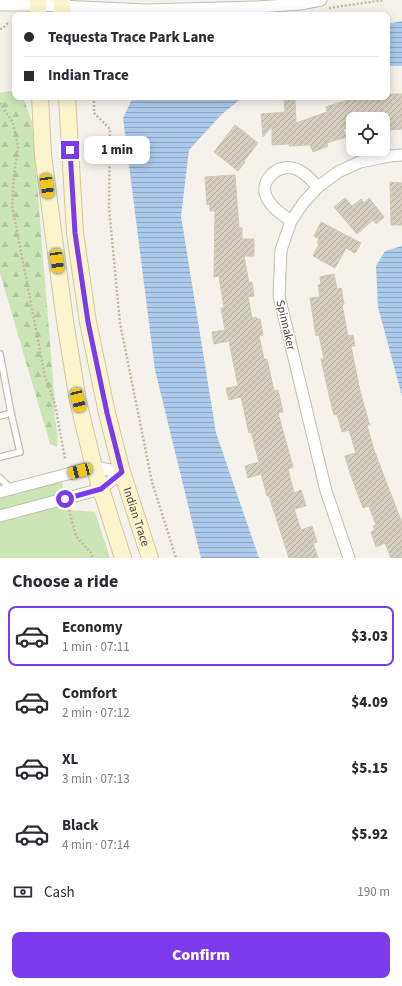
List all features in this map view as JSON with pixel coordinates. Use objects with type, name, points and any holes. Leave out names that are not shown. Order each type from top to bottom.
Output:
[{"type":"main road","name":"Indian Trace","points":[[40,100],[42,155],[65,321],[78,400],[94,467],[122,558]]},
{"type":"main road","name":"Indian Trace","points":[[67,100],[75,233],[88,322],[107,413],[122,472],[150,558]]},
{"type":"street","points":[[0,5],[146,10],[258,7],[300,4],[321,0]]},
{"type":"street","name":"Spinnaker","points":[[349,558],[326,491],[279,296],[281,250],[290,221],[304,202],[318,187],[338,172],[360,162],[402,155]]},
{"type":"street","points":[[290,221],[276,210],[268,200],[264,190],[266,181],[273,172],[282,168],[296,169],[306,175],[318,187]]},
{"type":"street","points":[[0,492],[94,467],[122,472]]},
{"type":"street","points":[[0,516],[101,489],[122,472]]},
{"type":"lane","points":[[0,354],[20,452],[0,457]]},
{"type":"lane","points":[[0,416],[11,413]]},
{"type":"lane","points":[[0,478],[11,489]]},
{"type":"path","points":[[0,29],[9,22]]},
{"type":"path","points":[[94,100],[94,113],[110,129],[109,208],[120,323],[152,482],[176,558]]},
{"type":"path","points":[[0,103],[13,124],[18,146],[12,206],[20,241],[44,377],[55,404],[65,459]]},
{"type":"path","points":[[62,511],[69,510],[76,536],[91,553],[93,558]]},
{"type":"green space","points":[[12,92],[12,100],[24,100],[32,122],[55,404],[54,415],[58,436],[57,447],[50,444],[0,273],[0,93]]},
{"type":"green space","points":[[60,476],[69,510],[95,512],[110,558],[0,558],[0,492]]},
{"type":"water","points":[[402,21],[402,66],[390,66],[390,23]]},
{"type":"water","points":[[132,100],[239,100],[221,115],[189,150],[181,216],[216,433],[259,558],[201,558],[155,370],[123,118]]},
{"type":"water","points":[[402,246],[402,396],[378,307],[376,266],[385,251]]},
{"type":"building","points":[[390,94],[402,94],[402,129],[390,130],[390,112],[346,112],[346,128],[343,129],[346,137],[327,143],[328,146],[313,152],[310,145],[272,145],[272,126],[263,137],[261,114],[285,112],[284,100],[295,100],[296,123],[327,112],[326,107],[350,100],[390,100]]},
{"type":"building","points":[[235,125],[258,143],[238,171],[214,152]]},
{"type":"building","points":[[235,175],[239,228],[242,228],[242,239],[254,239],[254,256],[244,256],[249,283],[252,282],[254,296],[248,297],[252,318],[256,317],[257,319],[260,319],[263,335],[259,336],[264,359],[267,359],[274,391],[278,390],[283,412],[278,413],[293,467],[288,469],[294,493],[301,490],[306,506],[294,509],[301,530],[312,526],[317,542],[313,543],[318,558],[289,558],[269,496],[267,496],[261,474],[248,478],[245,466],[259,462],[251,432],[249,433],[241,397],[229,400],[226,388],[238,386],[229,341],[214,344],[212,332],[225,330],[221,308],[224,308],[219,276],[214,277],[215,211],[210,211],[210,204],[207,205],[205,177]]},
{"type":"building","points":[[390,182],[402,183],[402,225],[391,225]]},
{"type":"building","points":[[345,198],[352,206],[361,199],[364,203],[369,198],[384,217],[376,224],[373,220],[357,234],[334,207]]},
{"type":"building","points":[[321,222],[361,243],[355,253],[346,248],[335,268],[313,256],[319,244],[317,243],[319,239],[314,236]]},
{"type":"building","points":[[334,274],[337,289],[341,288],[344,304],[342,305],[348,336],[353,335],[355,346],[351,346],[360,391],[370,425],[367,425],[374,450],[402,523],[402,558],[391,558],[385,543],[376,547],[371,532],[375,530],[373,526],[376,525],[369,506],[363,508],[345,456],[356,453],[349,430],[342,432],[337,414],[334,415],[330,399],[321,359],[324,359],[319,335],[316,336],[310,298],[320,297],[318,285],[321,284],[320,277]]},
{"type":"route","points":[[65,499],[101,489],[122,472],[107,413],[88,322],[75,233],[70,150]]}]
